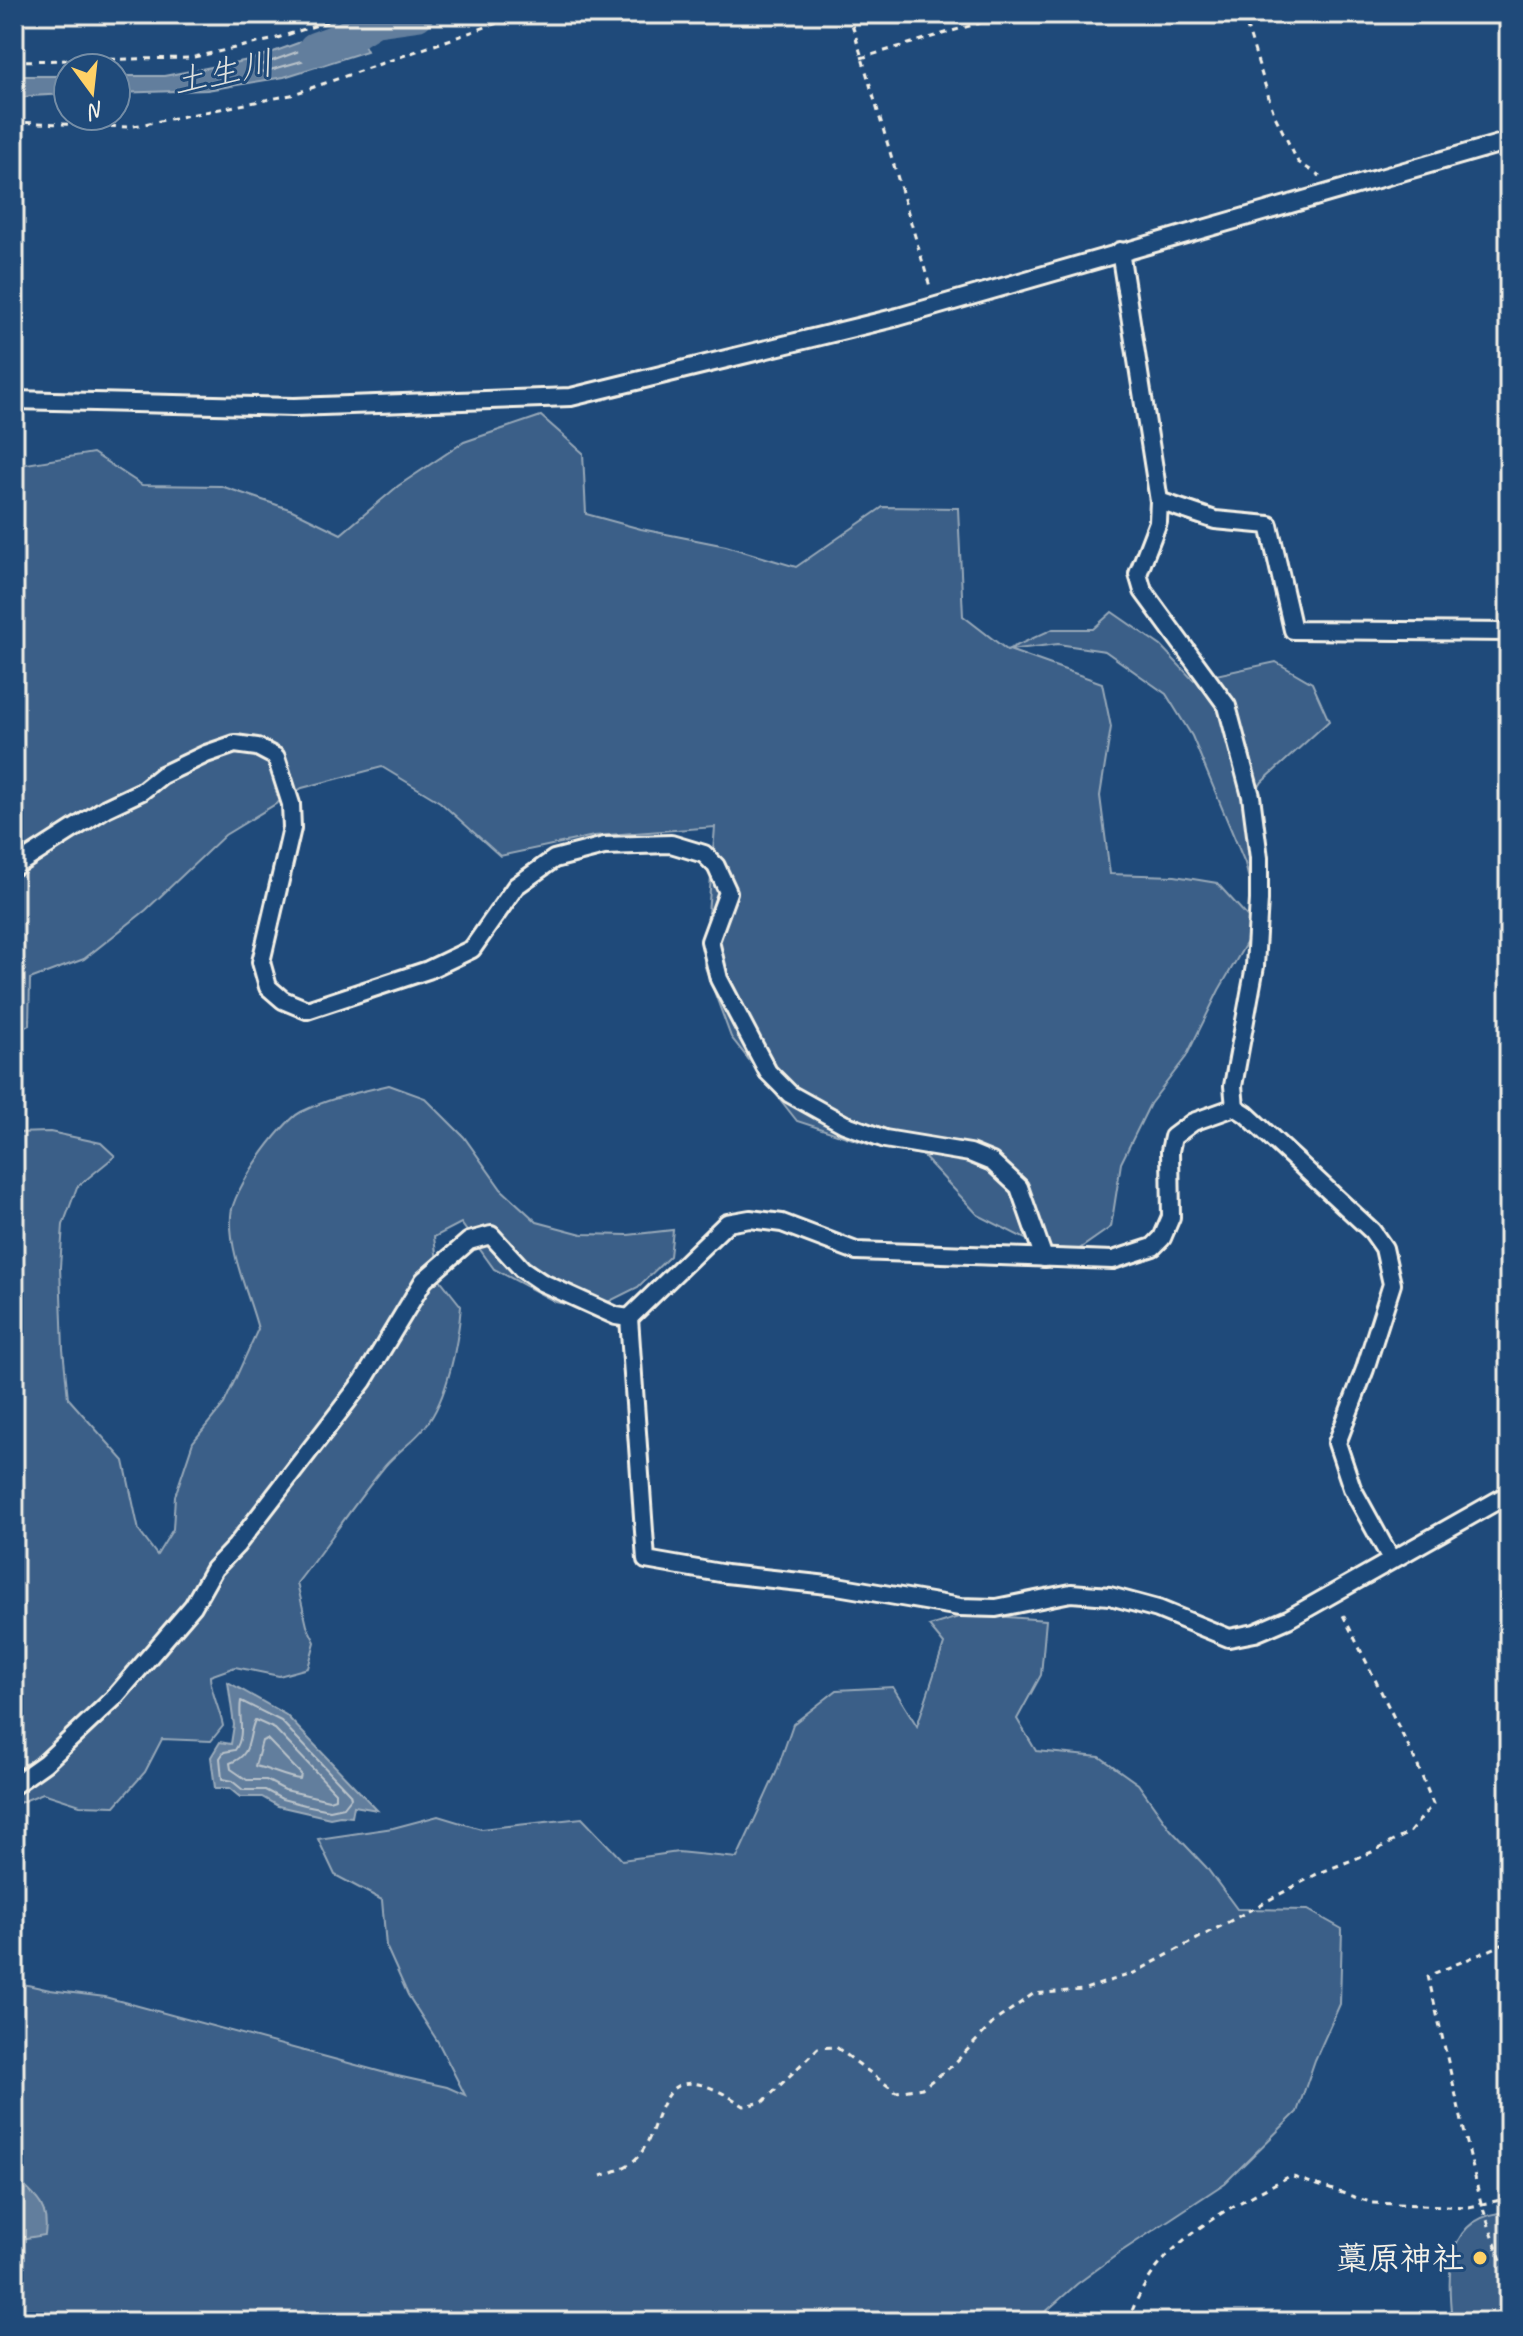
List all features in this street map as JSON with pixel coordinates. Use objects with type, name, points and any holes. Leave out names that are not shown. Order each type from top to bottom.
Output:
[{"type":"street","points":[[14,400],[294,407],[571,397],[935,305],[1509,141]]},
{"type":"street","points":[[1120,251],[1159,501],[1158,522],[1138,574],[1143,591],[1227,706],[1251,796],[1259,858],[1259,900],[1255,966],[1233,1086],[1235,1107]]},
{"type":"street","points":[[1159,501],[1215,520],[1269,525],[1293,630],[1509,632]]},
{"type":"street","points":[[14,867],[106,808],[142,791],[162,775],[235,744],[257,747],[276,757],[291,804],[292,828],[261,962],[268,987],[283,1000],[307,1010],[428,970],[472,949],[516,886],[554,859],[604,846],[671,844],[704,854],[716,866],[728,892],[710,941],[719,979],[768,1072],[790,1094],[844,1124],[885,1139],[970,1153],[992,1162],[1019,1187],[1044,1258]]},
{"type":"street","points":[[1235,1107],[1193,1122],[1173,1137],[1170,1151],[1171,1217],[1162,1238],[1153,1247],[1113,1260],[856,1251],[782,1223],[750,1219],[727,1223],[629,1318],[646,1560],[726,1574],[837,1586],[960,1607],[996,1608],[1071,1593],[1110,1596],[1158,1609],[1229,1638],[1255,1633],[1277,1623],[1509,1494]]},
{"type":"street","points":[[1235,1107],[1372,1231],[1384,1248],[1392,1284],[1337,1443],[1352,1488],[1391,1559]]},
{"type":"street","points":[[14,1785],[45,1763],[113,1699],[193,1606],[214,1569],[236,1546],[363,1381],[424,1280],[469,1241],[491,1235],[522,1269],[541,1282],[616,1316],[629,1318]]},
{"type":"path","points":[[14,61],[190,58],[271,40],[351,14]]},
{"type":"path","points":[[14,122],[129,127],[291,95],[523,14]]},
{"type":"path","points":[[849,14],[935,305]]},
{"type":"path","points":[[861,58],[1010,14]]},
{"type":"path","points":[[1243,14],[1274,114],[1298,162],[1342,190]]},
{"type":"path","points":[[601,2176],[621,2170],[642,2153],[670,2091],[686,2084],[715,2088],[744,2106],[763,2102],[818,2048],[836,2047],[896,2092],[922,2088],[953,2065],[995,2021],[1033,1994],[1082,1990],[1134,1973],[1317,1874],[1409,1833],[1433,1804],[1417,1764],[1332,1593]]},
{"type":"path","points":[[1501,2260],[1481,2203],[1428,1976],[1509,1942]]},
{"type":"path","points":[[1128,2322],[1134,2304],[1156,2268],[1193,2230],[1231,2206],[1290,2176],[1373,2203],[1469,2207],[1509,2198]]},
{"type":"shaded area","points":[[541,416],[583,453],[586,514],[726,546],[796,567],[883,507],[958,508],[963,616],[1007,650],[1053,629],[1093,629],[1112,612],[1161,646],[1193,680],[1276,662],[1312,683],[1329,721],[1262,782],[1250,801],[1253,897],[1245,863],[1192,736],[1166,694],[1105,651],[1058,644],[1009,650],[1102,683],[1111,727],[1100,796],[1110,874],[1175,876],[1217,883],[1256,926],[1219,990],[1186,1057],[1150,1104],[1121,1163],[1111,1227],[1065,1259],[978,1215],[922,1155],[874,1146],[797,1121],[731,1037],[704,964],[715,827],[594,836],[500,856],[440,802],[382,767],[302,788],[225,835],[146,910],[84,959],[30,979],[29,1025],[14,1032],[14,466],[93,453],[142,485],[221,486],[292,510],[341,534],[398,486],[464,442]]},
{"type":"shaded area","points":[[389,1085],[425,1098],[464,1137],[501,1189],[537,1222],[582,1234],[628,1235],[673,1230],[670,1256],[638,1287],[592,1310],[556,1302],[494,1269],[461,1223],[434,1237],[439,1278],[461,1306],[446,1386],[425,1427],[385,1466],[297,1583],[307,1626],[315,1642],[308,1668],[279,1676],[235,1667],[210,1676],[223,1726],[211,1741],[162,1739],[145,1772],[115,1806],[80,1805],[43,1793],[14,1805],[14,1133],[50,1132],[101,1143],[115,1156],[77,1187],[63,1225],[60,1267],[68,1398],[124,1461],[139,1531],[157,1555],[173,1529],[175,1496],[193,1442],[224,1404],[258,1329],[233,1245],[231,1216],[239,1191],[270,1143],[301,1112],[333,1099]]},
{"type":"shaded area","points":[[968,1614],[1046,1620],[1041,1675],[1017,1719],[1036,1751],[1100,1757],[1138,1784],[1171,1830],[1206,1867],[1237,1909],[1308,1910],[1342,1929],[1340,2004],[1315,2060],[1297,2112],[1225,2183],[1122,2251],[1077,2284],[1034,2322],[14,2322],[14,1982],[105,1997],[447,2087],[465,2095],[438,2042],[408,1995],[386,1946],[382,1900],[335,1875],[318,1839],[393,1828],[438,1816],[481,1829],[582,1818],[622,1860],[678,1852],[737,1858],[776,1773],[793,1724],[837,1690],[893,1687],[917,1726],[944,1644],[929,1626]]},
{"type":"shaded area","name":"藁原神社","points":[[1509,2212],[1509,2322],[1452,2322],[1451,2266],[1461,2235],[1472,2224],[1488,2216]]},
{"type":"water","name":"土生川","points":[[353,23],[367,51],[284,77],[207,90],[132,92],[132,76],[164,76],[254,59]]},
{"type":"water","points":[[14,76],[52,76],[52,95],[14,100]]},
{"type":"water","points":[[228,1682],[286,1715],[377,1810],[354,1806],[352,1817],[330,1818],[278,1806],[262,1797],[240,1797],[229,1788],[215,1788],[211,1757],[220,1742],[231,1744],[234,1725]]},
{"type":"water","points":[[14,2177],[43,2208],[45,2235],[14,2240]]},
{"type":"waterway","name":"土生川","points":[[315,49],[345,38],[374,20],[417,14]]},
{"type":"place","name":"藁原神社","points":[[1480,2258]]}]
